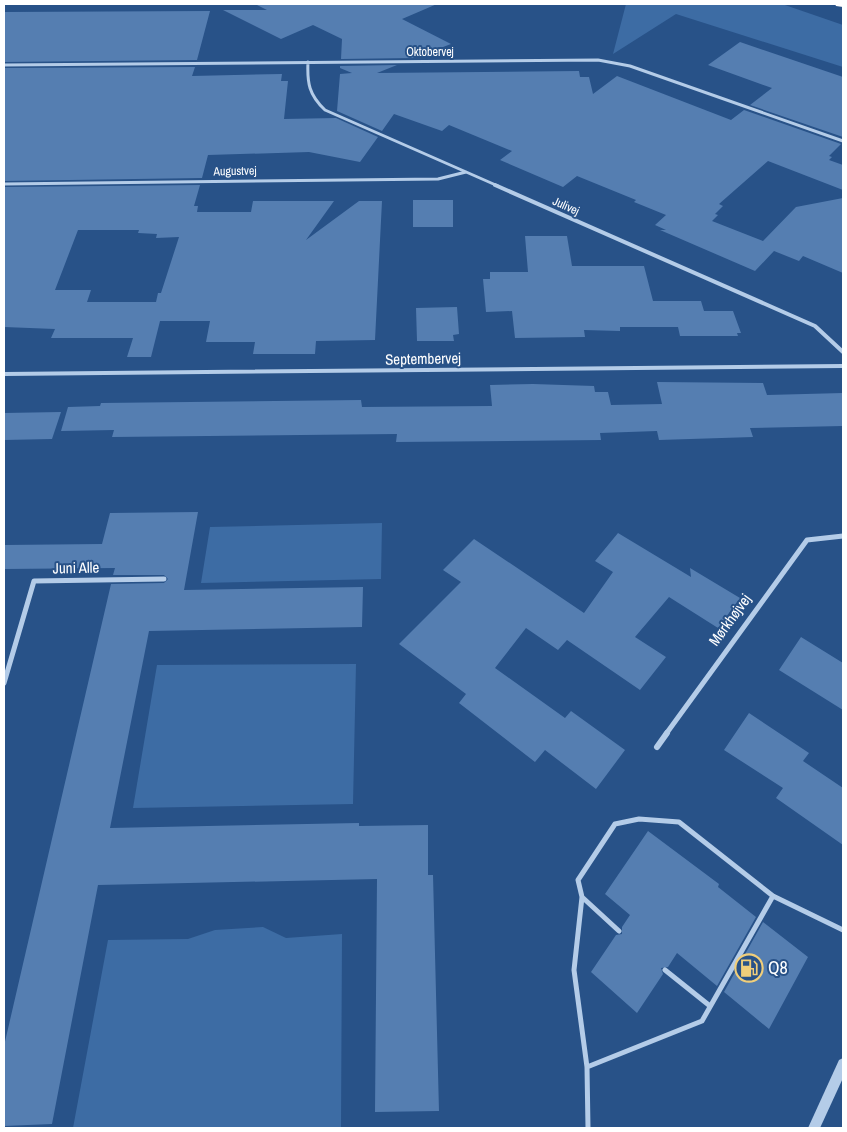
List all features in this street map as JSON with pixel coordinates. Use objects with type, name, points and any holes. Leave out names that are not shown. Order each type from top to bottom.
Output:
[{"type":"highway","points":[[839,4],[843,5]]},
{"type":"street","name":"Oktobervej","points":[[4,65],[598,60],[630,66],[843,141]]},
{"type":"street","name":"Julivej","points":[[308,62],[307,87],[311,97],[325,110],[815,326],[843,352]]},
{"type":"street","name":"Augustvej","points":[[4,184],[438,179],[466,172]]},
{"type":"street","name":"Septembervej","points":[[4,374],[843,366]]},
{"type":"street","name":"Mørkhøjvej","points":[[657,747],[807,540],[843,536]]},
{"type":"street","name":"Juni Alle","points":[[4,683],[34,581],[164,579]]},
{"type":"street","points":[[814,1128],[843,1064]]},
{"type":"lane","points":[[588,1128],[587,1067],[574,970],[582,897],[578,880],[615,824],[639,819],[679,822],[773,896],[843,930]]},
{"type":"lane","points":[[587,1067],[702,1021],[773,896]]},
{"type":"lane","points":[[582,897],[619,931]]},
{"type":"lane","points":[[665,970],[710,1006]]},
{"type":"shaded area","points":[[626,4],[782,4],[843,25],[843,67],[676,14],[613,54]]},
{"type":"shaded area","points":[[382,523],[381,579],[201,583],[210,527]]},
{"type":"shaded area","points":[[356,664],[353,804],[133,808],[157,665]]},
{"type":"shaded area","points":[[263,927],[286,938],[342,934],[341,1128],[73,1128],[108,940],[188,939],[215,930]]},
{"type":"building","points":[[255,4],[437,4],[402,19],[451,44],[414,58],[341,59],[342,39],[313,25],[281,39],[223,10],[267,10]]},
{"type":"building","points":[[210,11],[197,60],[4,62],[4,12]]},
{"type":"building","points":[[740,42],[843,77],[843,137],[750,105],[772,88],[708,65]]},
{"type":"building","points":[[397,65],[377,73],[579,71],[580,77],[589,77],[593,94],[617,76],[731,120],[744,110],[841,144],[829,156],[832,157],[829,160],[843,165],[843,190],[768,161],[719,204],[723,206],[715,214],[718,215],[712,221],[763,241],[796,207],[843,198],[843,273],[803,256],[799,261],[774,251],[755,271],[660,230],[666,230],[655,225],[666,215],[634,202],[636,200],[577,176],[563,187],[500,160],[512,151],[449,125],[442,131],[394,114],[382,131],[337,111],[340,74],[352,73],[340,68],[340,66]]},
{"type":"building","points":[[195,67],[192,76],[282,74],[281,81],[288,81],[284,119],[336,118],[378,137],[360,162],[309,152],[208,155],[202,178],[4,181],[4,68]]},
{"type":"building","points":[[200,185],[194,206],[198,206],[197,212],[251,212],[253,201],[334,201],[306,240],[359,201],[382,201],[375,340],[316,341],[315,354],[253,354],[255,342],[206,342],[210,321],[160,321],[151,357],[127,357],[133,338],[51,338],[55,329],[4,327],[4,187]],"holes":[[[78,230],[139,230],[138,233],[157,234],[156,238],[179,237],[161,293],[158,293],[156,302],[87,302],[91,290],[55,290]]]},
{"type":"building","points":[[413,200],[453,200],[453,227],[413,227]]},
{"type":"building","points":[[525,236],[567,236],[572,266],[644,266],[653,301],[701,301],[704,311],[733,311],[741,333],[737,333],[738,336],[680,336],[678,327],[620,327],[620,331],[584,330],[585,337],[515,338],[512,311],[486,312],[483,279],[490,279],[490,272],[528,272]]},
{"type":"building","points":[[457,307],[459,334],[453,335],[454,341],[417,341],[416,308]]},
{"type":"building","points":[[657,382],[763,383],[767,395],[843,393],[843,426],[750,428],[753,437],[659,440],[657,431],[600,433],[601,440],[396,442],[397,434],[112,437],[114,430],[61,431],[68,407],[100,406],[101,403],[361,400],[362,407],[492,406],[490,385],[533,384],[594,386],[595,392],[608,392],[611,405],[662,404]]},
{"type":"building","points":[[61,412],[52,439],[4,440],[4,413]]},
{"type":"building","points":[[198,512],[184,590],[363,587],[362,627],[149,631],[110,828],[359,823],[359,826],[428,825],[428,875],[433,875],[439,1111],[375,1112],[377,879],[98,885],[52,1124],[4,1126],[4,1046],[111,584],[164,583],[168,579],[164,575],[113,575],[115,568],[4,569],[4,545],[102,544],[110,513]]},
{"type":"building","points":[[618,533],[691,577],[690,568],[740,598],[718,628],[669,597],[635,637],[666,657],[640,690],[567,640],[558,650],[526,628],[495,668],[565,718],[571,711],[625,750],[596,789],[545,750],[535,762],[459,703],[466,694],[399,644],[461,582],[443,570],[474,539],[584,613],[613,572],[595,561]]},
{"type":"building","points":[[801,637],[843,663],[843,710],[779,670]]},
{"type":"building","points":[[749,713],[809,753],[803,761],[843,788],[843,845],[776,798],[783,788],[724,750]]},
{"type":"building","points":[[648,831],[719,884],[718,887],[756,917],[717,986],[677,953],[668,967],[661,968],[663,974],[637,1013],[591,972],[616,935],[622,934],[622,927],[630,915],[605,894]]},
{"type":"building","points":[[763,922],[808,957],[769,1029],[724,992]]},
{"type":"place","name":"Q8","points":[[749,968]]}]
